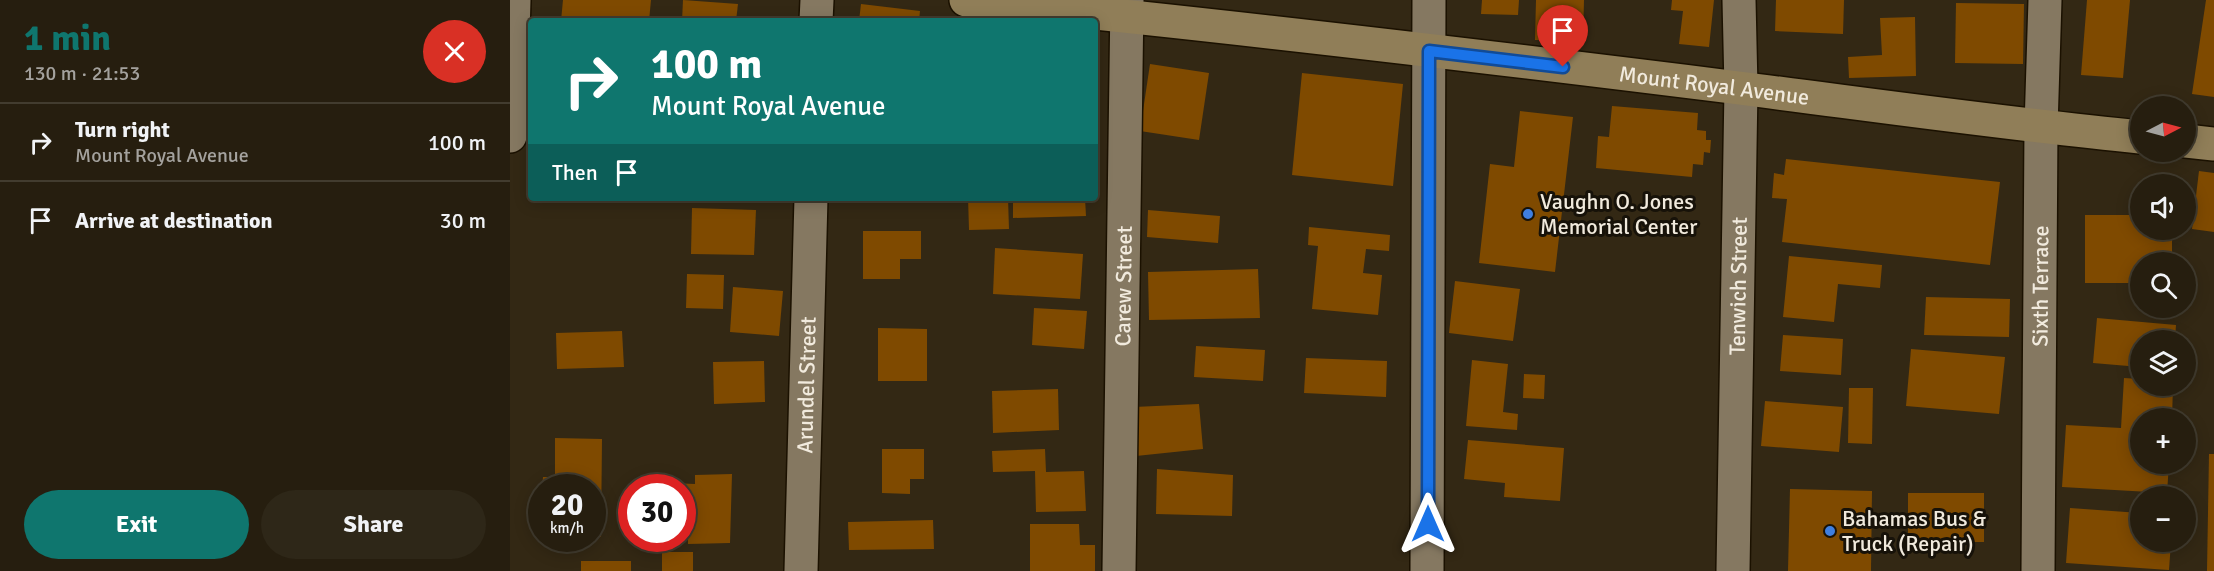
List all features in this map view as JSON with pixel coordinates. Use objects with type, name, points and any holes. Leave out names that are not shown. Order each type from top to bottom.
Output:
[{"type":"street","points":[[510,136],[514,0]]},
{"type":"street","points":[[816,18],[817,0]]},
{"type":"street","name":"Mount Royal Avenue","points":[[966,0],[1127,8],[1429,51],[2130,136]]},
{"type":"street","points":[[1427,571],[1429,0]]},
{"type":"street","name":"Tenwich Street","points":[[1733,571],[1741,88],[1739,0]]},
{"type":"street","name":"Sixth Terrace","points":[[2037,571],[2041,127],[2045,0]]},
{"type":"street","name":"Carew Street","points":[[1119,571],[1127,8]]},
{"type":"street","points":[[2196,142],[2214,144]]},
{"type":"street","name":"Arundel Street","points":[[801,571],[811,201]]},
{"type":"building","points":[[563,0],[651,0],[649,18],[561,18]]},
{"type":"building","points":[[683,0],[738,4],[736,18],[682,18]]},
{"type":"building","points":[[1482,0],[1519,0],[1518,15],[1481,14]]},
{"type":"building","points":[[1536,0],[1584,0],[1583,41],[1535,40]]},
{"type":"building","points":[[1672,0],[1714,0],[1709,47],[1679,44],[1683,11],[1671,10]]},
{"type":"building","points":[[1776,0],[1844,0],[1843,34],[1775,31]]},
{"type":"building","points":[[2087,0],[2130,0],[2123,78],[2081,75]]},
{"type":"building","points":[[2206,0],[2214,0],[2214,97],[2192,94]]},
{"type":"building","points":[[1956,3],[2024,4],[2023,64],[1955,63]]},
{"type":"building","points":[[861,4],[920,11],[919,18],[859,18]]},
{"type":"building","points":[[1915,17],[1916,76],[1849,78],[1848,57],[1882,55],[1880,18]]},
{"type":"building","points":[[1150,64],[1209,73],[1199,140],[1140,131]]},
{"type":"building","points":[[1302,73],[1403,84],[1393,186],[1292,175]]},
{"type":"building","points":[[1612,106],[1698,113],[1697,130],[1706,131],[1706,140],[1711,140],[1710,153],[1704,152],[1703,165],[1693,164],[1692,177],[1596,168],[1598,136],[1609,137]]},
{"type":"building","points":[[1520,111],[1573,117],[1555,272],[1479,263],[1490,164],[1514,167]]},
{"type":"building","points":[[1786,159],[2000,182],[1990,265],[1782,242],[1787,199],[1772,198],[1774,173],[1784,175]]},
{"type":"building","points":[[2199,171],[2214,173],[2214,232],[2196,230]]},
{"type":"building","points":[[968,201],[1008,201],[1009,229],[969,230]]},
{"type":"building","points":[[1013,201],[1085,201],[1086,216],[1013,218]]},
{"type":"building","points":[[692,208],[756,210],[754,255],[691,254]]},
{"type":"building","points":[[1148,210],[1220,216],[1218,243],[1147,237]]},
{"type":"building","points":[[2085,215],[2130,215],[2130,240],[2172,240],[2172,252],[2130,252],[2130,283],[2085,283]]},
{"type":"building","points":[[1309,227],[1390,235],[1389,251],[1366,249],[1363,273],[1382,275],[1378,315],[1312,309],[1318,246],[1308,245]]},
{"type":"building","points":[[863,231],[921,231],[921,259],[900,259],[900,279],[863,279]]},
{"type":"building","points":[[995,248],[1083,254],[1080,299],[993,294]]},
{"type":"building","points":[[1789,256],[1882,265],[1880,288],[1838,284],[1834,322],[1783,317]]},
{"type":"building","points":[[1258,269],[1260,318],[1149,320],[1148,272]]},
{"type":"building","points":[[687,274],[724,275],[723,309],[686,308]]},
{"type":"building","points":[[1455,281],[1520,289],[1513,341],[1449,333]]},
{"type":"building","points":[[733,287],[783,291],[779,336],[730,332]]},
{"type":"building","points":[[1926,297],[2010,299],[2009,337],[1924,335]]},
{"type":"building","points":[[1034,308],[1087,311],[1084,349],[1032,345]]},
{"type":"building","points":[[2097,318],[2176,325],[2176,330],[2130,330],[2130,366],[2093,363]]},
{"type":"building","points":[[878,328],[927,329],[927,381],[878,381]]},
{"type":"building","points":[[622,331],[624,367],[557,369],[556,333]]},
{"type":"building","points":[[1783,335],[1843,339],[1841,375],[1780,371]]},
{"type":"building","points":[[1196,346],[1265,350],[1263,381],[1194,377]]},
{"type":"building","points":[[1911,349],[2005,357],[1999,414],[1906,406]]},
{"type":"building","points":[[1306,358],[1387,361],[1386,397],[1304,393]]},
{"type":"building","points":[[1472,360],[1508,364],[1503,412],[1518,414],[1517,430],[1466,426]]},
{"type":"building","points":[[764,361],[765,402],[714,404],[713,362]]},
{"type":"building","points":[[1524,374],[1545,375],[1544,399],[1523,398]]},
{"type":"building","points":[[2124,378],[2130,378],[2130,396],[2173,396],[2172,408],[2130,408],[2130,474],[2168,474],[2167,486],[2130,486],[2130,491],[2062,487],[2066,425],[2121,428]]},
{"type":"building","points":[[1849,388],[1873,388],[1872,444],[1848,443]]},
{"type":"building","points":[[1058,389],[1059,430],[993,433],[992,391]]},
{"type":"building","points":[[1765,401],[1843,407],[1839,452],[1761,446]]},
{"type":"building","points":[[1199,404],[1203,449],[1136,456],[1134,407]]},
{"type":"building","points":[[555,438],[602,439],[602,474],[555,474]]},
{"type":"building","points":[[1468,440],[1564,448],[1560,501],[1504,497],[1505,483],[1464,479]]},
{"type":"building","points":[[882,449],[924,449],[924,479],[910,479],[910,494],[882,493]]},
{"type":"building","points":[[1045,449],[1046,472],[1084,471],[1086,511],[1036,512],[1035,471],[993,472],[992,451]]},
{"type":"building","points":[[2209,454],[2214,454],[2214,571],[2207,571]]},
{"type":"building","points":[[1157,469],[1233,475],[1232,516],[1156,514]]},
{"type":"building","points":[[732,474],[730,543],[696,544],[696,475]]},
{"type":"building","name":"Bahamas Bus & Truck (Repair)","points":[[1790,489],[1872,491],[1871,571],[1788,571]]},
{"type":"building","points":[[1908,493],[1984,493],[1984,542],[1908,542]]},
{"type":"building","points":[[2070,508],[2130,512],[2130,552],[2170,552],[2169,570],[2066,563]]},
{"type":"building","points":[[933,520],[934,549],[849,550],[848,522]]},
{"type":"building","points":[[1030,524],[1079,524],[1080,545],[1095,545],[1095,571],[1030,571]]},
{"type":"building","points":[[662,552],[693,552],[693,571],[662,571]]},
{"type":"building","points":[[581,561],[631,561],[631,571],[581,571]]},
{"type":"place","name":"Vaughn O. Jones Memorial Center","points":[[1528,214]]},
{"type":"place","name":"Bahamas Bus & Truck (Repair)","points":[[1830,531]]},
{"type":"route","points":[[1428,524],[1429,51],[1563,67]]}]
